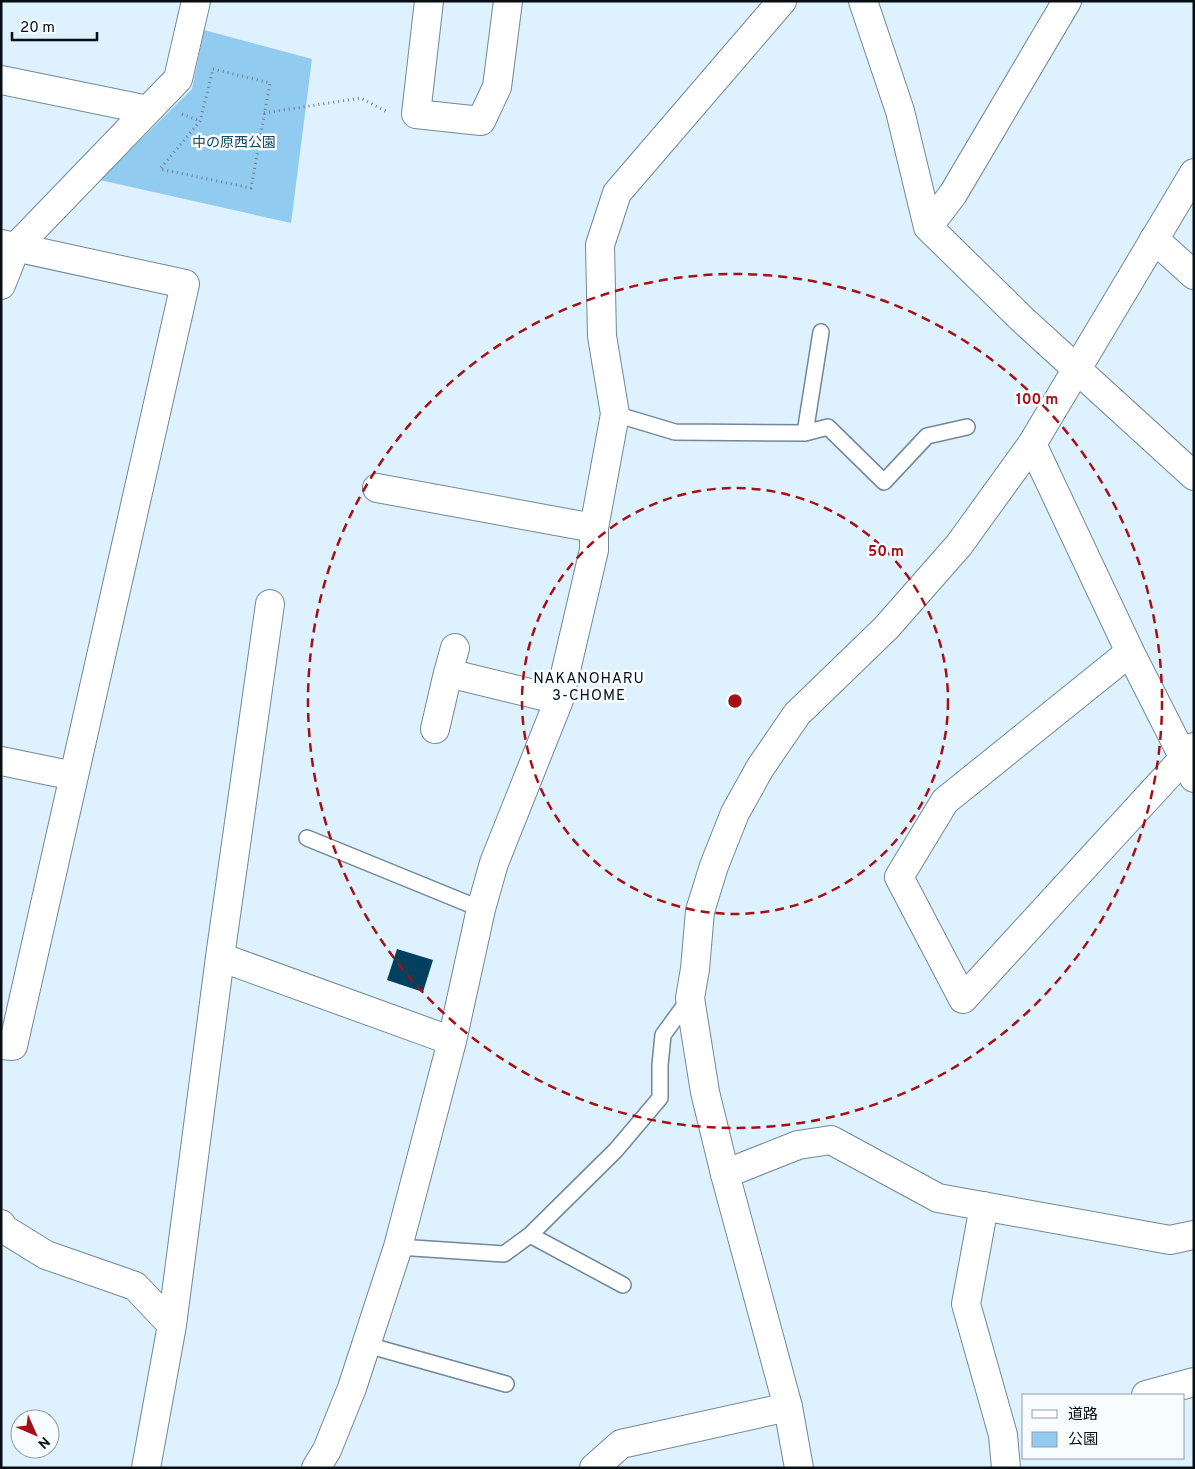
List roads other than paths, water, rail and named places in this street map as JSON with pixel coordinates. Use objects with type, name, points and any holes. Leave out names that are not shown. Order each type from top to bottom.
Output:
[{"type":"street","points":[[1,285],[8,245],[178,79],[196,1]]},
{"type":"street","points":[[429,1],[416,114],[481,121],[497,87],[508,1]]},
{"type":"street","points":[[316,1468],[327,1450],[352,1388],[398,1247],[452,1041],[481,909],[494,863],[559,700],[594,550],[594,528],[615,414],[602,336],[600,245],[617,193],[782,1]]},
{"type":"street","points":[[863,1],[900,112],[928,227],[1023,320],[1194,476]]},
{"type":"street","points":[[928,227],[953,194],[1067,1]]},
{"type":"street","points":[[1,80],[148,110]]},
{"type":"street","points":[[799,1468],[788,1407],[725,1174],[705,1092],[690,998],[695,969],[700,911],[711,875],[735,813],[760,768],[797,714],[886,628],[958,545],[1032,444],[1194,173]]},
{"type":"street","points":[[1154,239],[1194,275]]},
{"type":"street","points":[[1,1045],[13,1046],[185,284],[8,245]]},
{"type":"street","points":[[1032,444],[1130,652],[1190,761],[963,999],[899,877],[945,801],[1130,652]]},
{"type":"street","points":[[377,488],[594,528]]},
{"type":"street","points":[[146,1468],[172,1326],[220,957],[270,604]]},
{"type":"street","points":[[435,729],[452,661],[559,700]]},
{"type":"street","points":[[1,761],[74,776]]},
{"type":"street","points":[[220,957],[452,1041]]},
{"type":"street","points":[[725,1174],[798,1145],[831,1140],[938,1198],[1170,1240],[1193,1237]]},
{"type":"street","points":[[984,1206],[966,1304],[1014,1432],[1006,1468]]},
{"type":"street","points":[[1,1224],[4,1229],[46,1255],[135,1286],[172,1326]]},
{"type":"street","points":[[1150,1394],[1194,1382]]},
{"type":"street","points":[[594,1468],[621,1444],[788,1407]]},
{"type":"lane","points":[[805,432],[821,332]]},
{"type":"lane","points":[[615,414],[675,432],[805,432],[828,427],[884,482],[926,436],[967,427]]},
{"type":"lane","points":[[307,838],[481,909]]},
{"type":"lane","points":[[398,1247],[504,1254],[530,1235],[616,1150],[660,1098],[660,1065],[663,1035],[690,998]]},
{"type":"lane","points":[[530,1235],[623,1285]]},
{"type":"lane","points":[[367,1346],[506,1384]]},
{"type":"district","name":"NAKANOHARU 3-CHOME","points":[[589,686]]},
{"type":"park label","name":"中の原西公園","points":[[234,142]]}]
